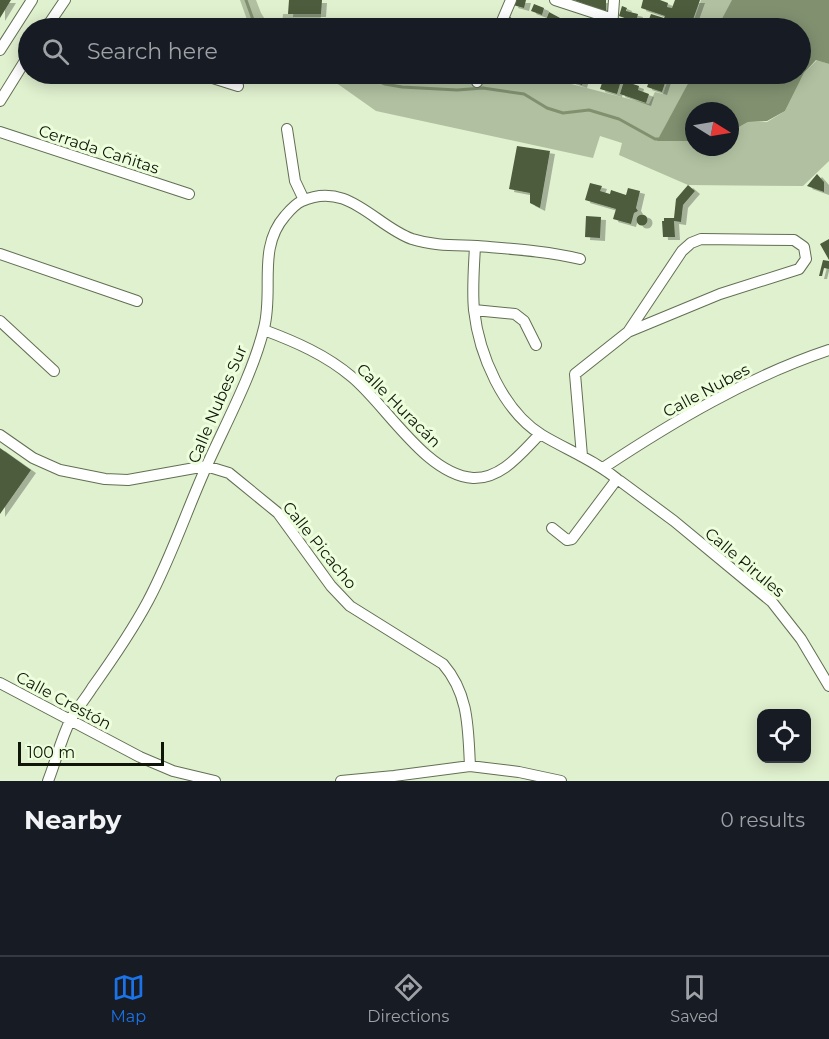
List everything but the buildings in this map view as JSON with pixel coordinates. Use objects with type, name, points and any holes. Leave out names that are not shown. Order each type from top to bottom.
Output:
[{"type":"street","points":[[20,18],[32,0]]},
{"type":"street","points":[[54,18],[65,0]]},
{"type":"street","points":[[503,18],[510,0]]},
{"type":"street","points":[[555,0],[598,18]]},
{"type":"street","points":[[613,18],[614,0]]},
{"type":"street","points":[[0,50],[18,22]]},
{"type":"street","points":[[0,100],[18,72]]},
{"type":"street","points":[[232,84],[238,86]]},
{"type":"street","points":[[287,129],[295,181],[304,200],[325,196],[347,199],[366,209],[394,231],[411,238],[444,245],[558,253],[580,259]]},
{"type":"street","name":"Cerrada Cañitas","points":[[0,132],[189,194]]},
{"type":"street","name":"Calle Nubes Sur","points":[[48,781],[71,720],[148,602],[170,557],[264,330],[269,306],[267,270],[269,243],[278,224],[292,207],[304,200]]},
{"type":"street","points":[[582,456],[574,374],[627,333],[720,294],[799,269],[806,259],[806,251],[794,240],[706,239],[691,243],[682,251],[627,333]]},
{"type":"street","name":"Calle Pirules","points":[[475,246],[474,310],[482,350],[495,380],[514,410],[540,434],[603,468],[674,521],[772,602],[801,639],[829,686]]},
{"type":"street","points":[[0,254],[137,301]]},
{"type":"street","points":[[474,310],[515,314],[524,321],[536,345]]},
{"type":"street","points":[[0,321],[54,371]]},
{"type":"street","name":"Calle Huracán","points":[[264,330],[326,356],[354,379],[430,459],[458,474],[475,478],[507,467],[540,434]]},
{"type":"street","name":"Calle Nubes","points":[[603,468],[670,425],[705,406],[776,371],[829,350]]},
{"type":"street","points":[[0,435],[33,458],[60,470],[105,479],[128,480],[207,466]]},
{"type":"street","name":"Calle Picacho","points":[[207,466],[229,473],[278,513],[331,586],[350,606],[443,664],[454,676],[463,696],[470,766]]},
{"type":"street","points":[[552,528],[567,540],[572,539],[618,480]]},
{"type":"street","name":"Calle Crestón","points":[[0,683],[140,757],[173,771],[215,781]]},
{"type":"street","points":[[341,781],[394,777],[470,766],[519,772],[561,781]]},
{"type":"shaded area","points":[[240,0],[256,0],[264,18],[246,18]]},
{"type":"shaded area","points":[[701,0],[733,0],[723,18],[695,18]]},
{"type":"shaded area","points":[[732,0],[829,0],[829,64],[816,60],[811,65],[811,18],[722,18]]},
{"type":"shaded area","points":[[283,14],[321,14],[321,18],[283,18]]},
{"type":"shaded area","points":[[817,60],[829,64],[829,161],[803,186],[688,185],[619,155],[622,143],[600,136],[593,158],[376,111],[338,84],[571,84],[649,104],[655,92],[663,94],[666,84],[688,84],[658,140],[685,141],[685,156],[739,156],[739,127],[748,122],[767,122],[785,111],[798,84],[811,84],[811,66]]},
{"type":"shaded area","points":[[688,84],[798,84],[785,111],[767,121],[748,122],[739,127],[739,102],[685,102],[685,141],[657,141]]},
{"type":"waterway","points":[[246,0],[252,18]]},
{"type":"waterway","points":[[385,84],[457,90],[483,88],[524,94],[547,108],[563,113],[589,110],[619,119],[655,139],[661,139]]}]
